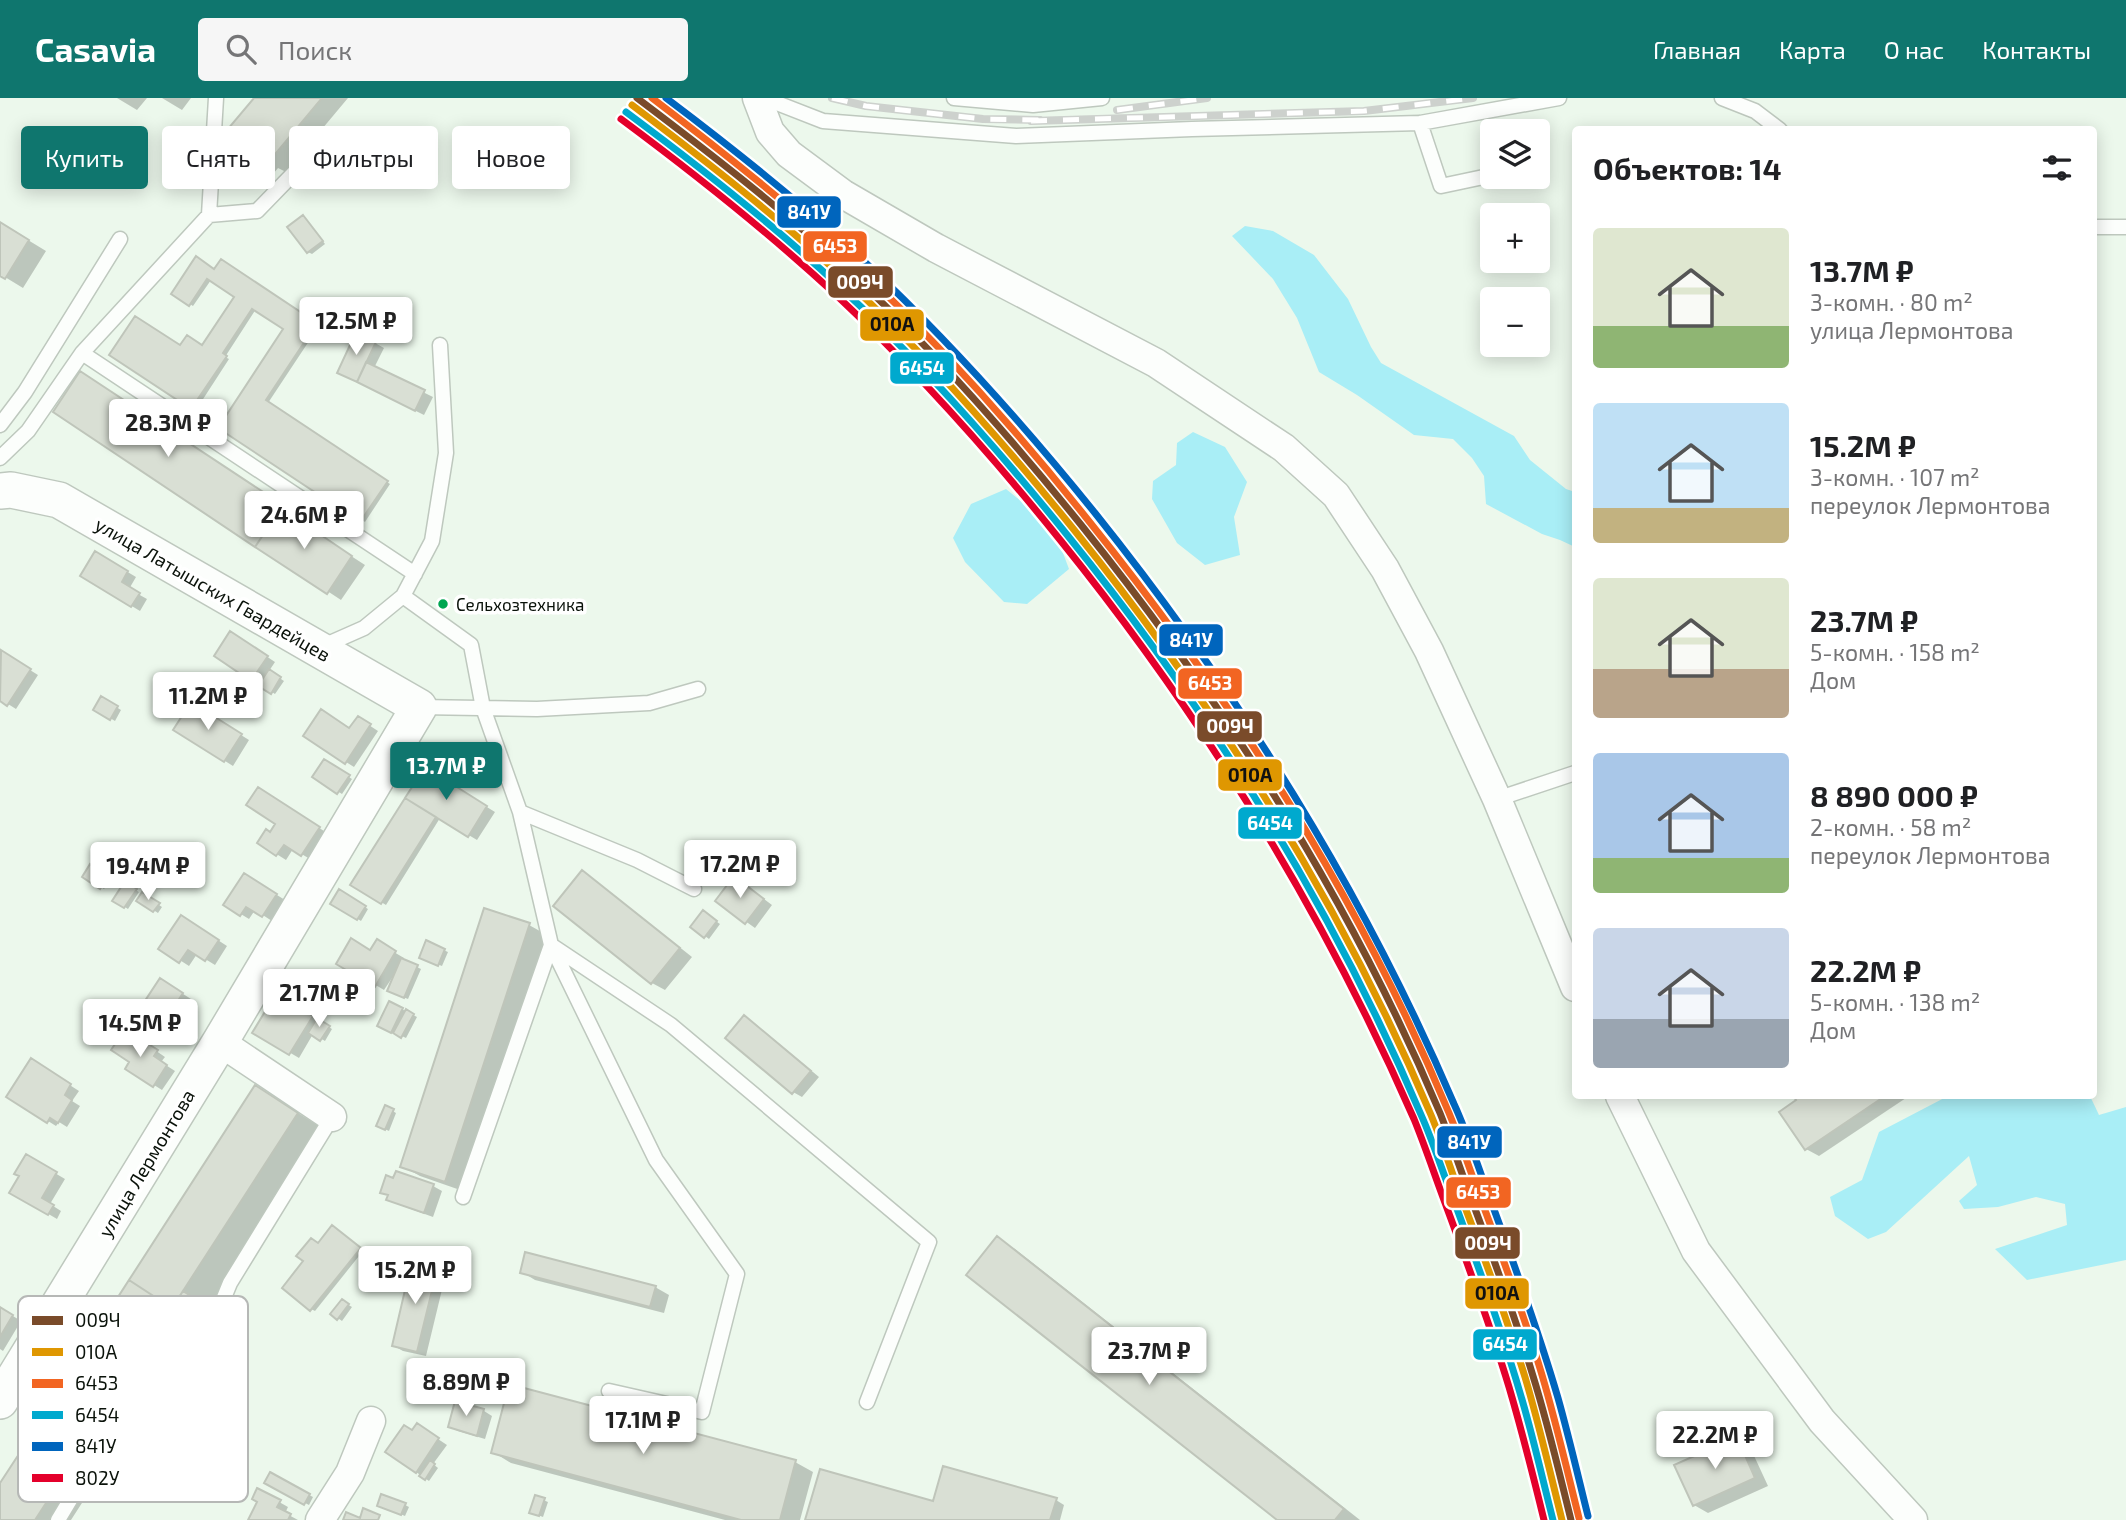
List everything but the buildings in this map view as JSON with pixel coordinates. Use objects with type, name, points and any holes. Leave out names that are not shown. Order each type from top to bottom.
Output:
[{"type":"street","points":[[757,98],[770,132],[789,154],[843,194],[936,248],[1156,363],[1284,448],[1336,495],[1385,569],[1429,651],[1497,799],[1572,980]]},
{"type":"street","name":"улица Латышских Гвардейцев","points":[[0,491],[11,490],[59,500],[419,707]]},
{"type":"street","name":"улица Лермонтова","points":[[65,1296],[419,707]]},
{"type":"street","points":[[220,1042],[332,1117]]},
{"type":"street","points":[[1621,1099],[1696,1251],[1822,1421],[1913,1520]]},
{"type":"street","name":"улица Лермонтова","points":[[0,1401],[18,1372]]},
{"type":"street","points":[[320,1520],[350,1473],[371,1421]]},
{"type":"lane","points":[[0,458],[28,431],[82,353],[209,215],[216,98]]},
{"type":"lane","points":[[764,98],[823,121],[1016,136],[1420,123],[1559,98]]},
{"type":"lane","points":[[954,98],[1033,105],[1102,98]]},
{"type":"lane","points":[[1722,98],[1755,111],[1775,126]]},
{"type":"lane","points":[[1420,123],[1441,186],[1480,178]]},
{"type":"lane","points":[[209,215],[257,211],[289,178]]},
{"type":"lane","points":[[2097,226],[2126,227]]},
{"type":"lane","points":[[0,425],[25,392],[120,239]]},
{"type":"lane","points":[[317,649],[364,628],[403,596],[432,541],[446,453],[440,345]]},
{"type":"lane","points":[[82,353],[415,574]]},
{"type":"lane","points":[[403,596],[471,645],[483,708],[520,812],[551,945],[656,1160],[737,1274],[702,1412],[609,1391]]},
{"type":"lane","points":[[419,707],[537,709],[649,702],[698,689]]},
{"type":"lane","points":[[1497,799],[1572,774]]},
{"type":"lane","points":[[520,812],[636,860],[694,890]]},
{"type":"lane","points":[[463,1197],[551,945]]},
{"type":"lane","points":[[551,945],[671,1025],[929,1242],[867,1402]]},
{"type":"lane","points":[[225,1296],[230,1283],[332,1117]]},
{"type":"lane","points":[[58,1520],[69,1502]]},
{"type":"water","points":[[1245,226],[1273,231],[1314,255],[1348,299],[1381,363],[1514,436],[1530,460],[1572,491],[1572,546],[1542,534],[1486,504],[1484,476],[1472,458],[1453,439],[1414,435],[1319,372],[1297,318],[1273,279],[1232,236]]},
{"type":"water","points":[[1193,432],[1225,447],[1247,482],[1234,517],[1240,555],[1205,565],[1177,543],[1152,499],[1153,481],[1176,465],[1177,443]]},
{"type":"water","points":[[1006,489],[1043,519],[1060,545],[1069,569],[1027,604],[1004,602],[965,562],[953,538],[971,504]]},
{"type":"water","points":[[1942,1099],[2091,1099],[2099,1115],[2126,1107],[2126,1260],[2027,1280],[1995,1249],[2067,1225],[2065,1204],[2036,1197],[1998,1207],[1964,1209],[1959,1201],[1977,1185],[1969,1156],[1886,1232],[1868,1239],[1835,1216],[1830,1197],[1862,1180],[1879,1132]]},
{"type":"railway","points":[[832,98],[866,106],[983,119],[1040,120]]},
{"type":"railway","points":[[1117,110],[1207,98]]},
{"type":"railway","points":[[1031,121],[1364,111],[1473,98]]},
{"type":"transit line","name":"009Ч","points":[[637,98],[801,228],[884,304],[943,365],[1028,460],[1082,526],[1135,594],[1235,735],[1282,808],[1367,957],[1440,1113],[1526,1352],[1571,1520]]},
{"type":"transit line","name":"6453","points":[[652,98],[758,181],[835,246],[950,359],[1007,422],[1088,520],[1193,658],[1242,730],[1334,879],[1414,1033],[1449,1113],[1535,1351],[1579,1518]]},
{"type":"transit line","name":"841У","points":[[666,98],[818,220],[867,264],[956,353],[1095,513],[1148,581],[1248,723],[1294,796],[1380,947],[1458,1114],[1541,1344],[1588,1516]]},
{"type":"transit line","name":"010А","points":[[632,105],[795,235],[847,281],[936,371],[1075,531],[1128,599],[1227,739],[1317,885],[1358,960],[1431,1115],[1517,1353],[1562,1520]]},
{"type":"transit line","name":"6454","points":[[626,112],[709,175],[789,241],[871,316],[930,376],[1014,471],[1121,603],[1219,743],[1309,888],[1387,1039],[1422,1117],[1507,1351],[1553,1520]]},
{"type":"transit line","name":"802У","points":[[621,119],[783,247],[834,293],[923,382],[1008,476],[1061,541],[1163,676],[1211,746],[1300,891],[1379,1042],[1414,1119],[1502,1363],[1544,1520]]},
{"type":"place","name":"Сельхозтехника","points":[[443,604]]}]
